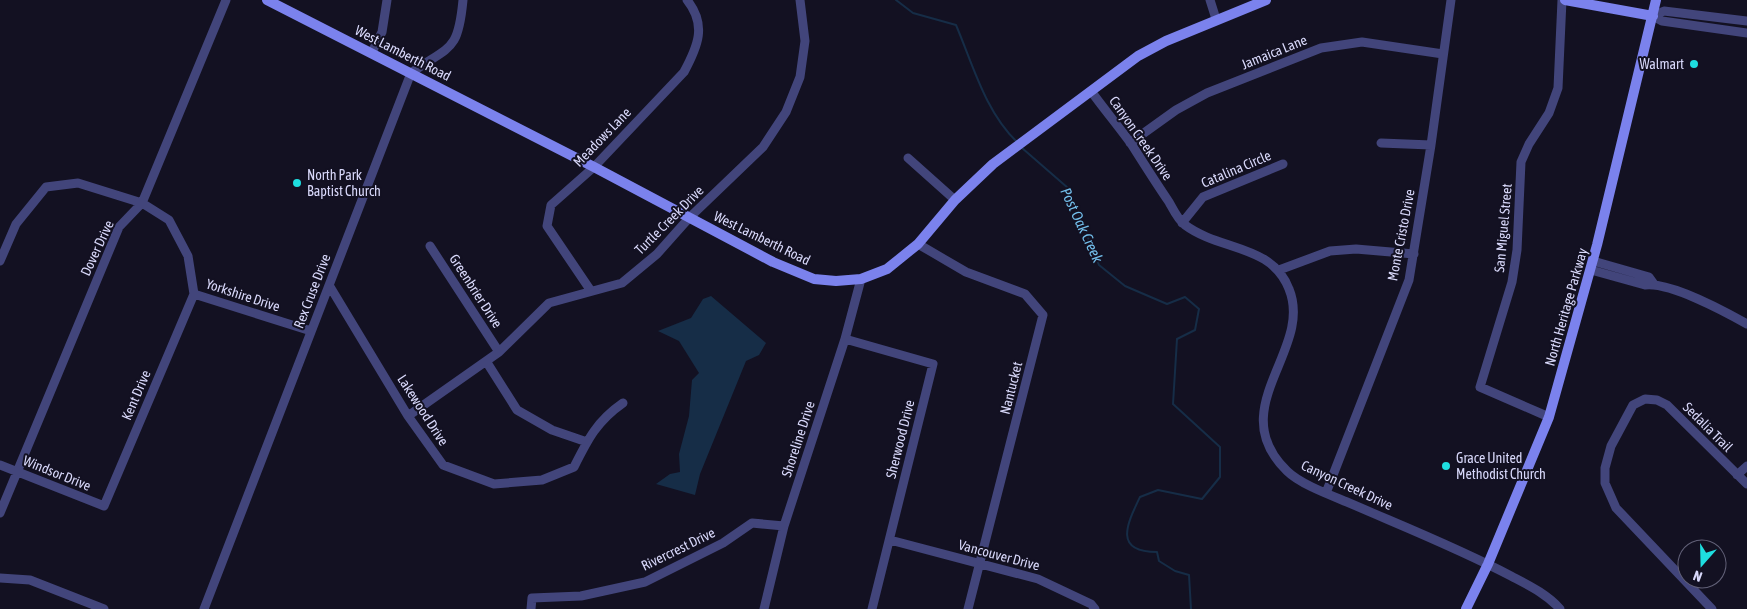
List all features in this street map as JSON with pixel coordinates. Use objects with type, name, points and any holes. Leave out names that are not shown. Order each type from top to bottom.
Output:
[{"type":"street","name":"Dover Drive","points":[[0,514],[119,227],[142,203],[226,0]]},
{"type":"street","name":"West Lamberth Road","points":[[267,0],[594,166],[772,262],[814,279],[836,281],[861,279],[887,269],[918,244],[955,200],[992,164],[1138,56],[1166,41],[1216,19],[1266,0]]},
{"type":"street","points":[[372,52],[382,32],[387,0]]},
{"type":"street","points":[[411,73],[452,44],[457,36],[463,0]]},
{"type":"street","name":"Meadows Lane","points":[[592,291],[547,226],[552,206],[594,166],[684,72],[695,53],[700,33],[696,11],[687,0]]},
{"type":"street","name":"Turtle Creek Drive","points":[[408,416],[499,352],[549,302],[622,283],[657,254],[689,218],[763,147],[786,112],[800,77],[805,41],[800,0]]},
{"type":"street","points":[[1210,0],[1216,19]]},
{"type":"street","name":"Monte Cristo Drive","points":[[1326,493],[1409,280],[1431,145],[1451,0]]},
{"type":"street","points":[[1564,0],[1653,16],[1662,21],[1747,32]]},
{"type":"street","name":"San Miguel Street","points":[[1549,417],[1480,387],[1512,282],[1517,250],[1521,162],[1529,144],[1549,113],[1558,88],[1564,0]]},
{"type":"street","name":"North Heritage Parkway","points":[[1466,609],[1488,564],[1549,417],[1592,266],[1656,0]]},
{"type":"street","points":[[1653,16],[1664,10],[1747,21]]},
{"type":"street","name":"Jamaica Lane","points":[[1130,143],[1176,110],[1207,93],[1321,48],[1362,42],[1443,54]]},
{"type":"street","name":"Rex Cruse Drive","points":[[204,609],[411,73]]},
{"type":"street","name":"Canyon Creek Drive","points":[[1091,91],[1130,143],[1182,223],[1206,239],[1255,253],[1279,270],[1290,290],[1293,310],[1290,332],[1268,390],[1264,410],[1264,431],[1270,453],[1289,474],[1326,493],[1488,564],[1535,589],[1560,609]]},
{"type":"street","points":[[1381,142],[1431,145]]},
{"type":"street","points":[[908,158],[955,200]]},
{"type":"street","name":"Catalina Circle","points":[[1182,223],[1203,197],[1283,164]]},
{"type":"street","name":"Yorkshire Drive","points":[[0,261],[16,224],[46,187],[78,182],[142,203],[169,220],[188,256],[194,294],[311,331]]},
{"type":"street","name":"Nantucket","points":[[918,244],[966,272],[1025,294],[1043,315],[968,609]]},
{"type":"street","name":"Greenbrier Drive","points":[[430,246],[499,352]]},
{"type":"street","points":[[1279,270],[1330,251],[1356,249],[1414,254]]},
{"type":"street","points":[[1592,266],[1646,285],[1654,284],[1706,302],[1747,324]]},
{"type":"street","name":"Shoreline Drive","points":[[764,609],[784,526],[845,339],[861,279]]},
{"type":"street","name":"Lakewood Drive","points":[[329,284],[408,416],[443,465],[494,484],[542,480],[574,468],[587,442],[605,416],[623,403]]},
{"type":"street","name":"Kent Drive","points":[[104,506],[194,294]]},
{"type":"street","name":"Sherwood Drive","points":[[845,339],[932,364],[872,609]]},
{"type":"street","points":[[486,361],[516,410],[552,430],[587,442]]},
{"type":"street","name":"Sedalia Trail","points":[[1712,609],[1616,508],[1605,482],[1605,468],[1611,446],[1633,405],[1645,399],[1657,400],[1667,404],[1747,484]]},
{"type":"street","name":"Windsor Drive","points":[[0,465],[104,506]]},
{"type":"street","points":[[1737,475],[1747,466]]},
{"type":"street","name":"Rivercrest Drive","points":[[530,609],[532,598],[581,596],[645,582],[723,543],[752,522],[784,526]]},
{"type":"street","name":"Vancouver Drive","points":[[890,540],[1038,579],[1091,604],[1094,609]]},
{"type":"street","points":[[0,578],[30,580],[104,609]]},
{"type":"water","points":[[711,296],[766,343],[759,355],[746,361],[700,474],[695,495],[656,484],[670,474],[680,472],[679,454],[689,416],[692,380],[699,373],[679,341],[658,331],[691,318],[703,299]]},
{"type":"waterway","name":"Post Oak Creek","points":[[896,0],[913,13],[956,25],[988,102],[1006,130],[1017,142]]},
{"type":"waterway","name":"Post Oak Creek","points":[[1022,148],[1068,188],[1099,265],[1125,286],[1167,304],[1185,297],[1199,309],[1195,330],[1177,339],[1173,404],[1220,447],[1220,477],[1202,499],[1158,490],[1140,497],[1131,517],[1127,535],[1129,542],[1134,547],[1143,551],[1157,552],[1159,561],[1175,571],[1189,575],[1191,609]]},
{"type":"place","name":"Walmart","points":[[1694,64]]},
{"type":"place","name":"North Park Baptist Church","points":[[297,183]]},
{"type":"place","name":"Grace United Methodist Church","points":[[1446,466]]}]
